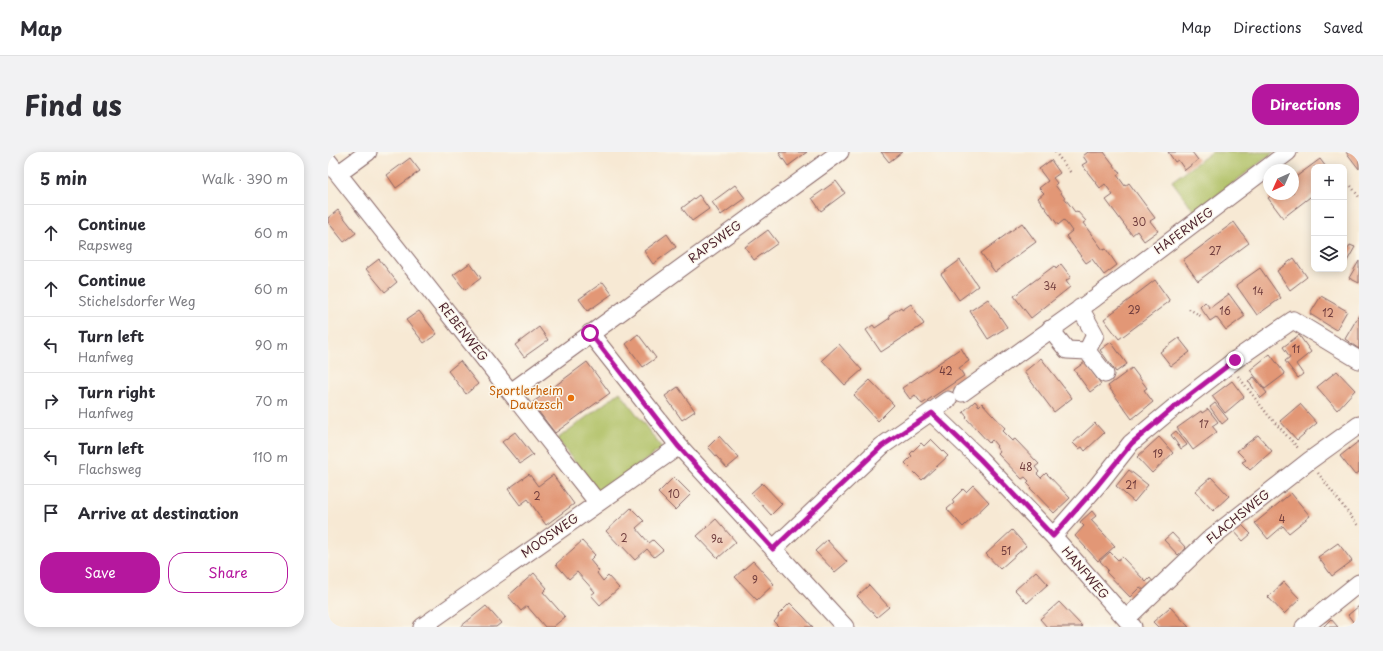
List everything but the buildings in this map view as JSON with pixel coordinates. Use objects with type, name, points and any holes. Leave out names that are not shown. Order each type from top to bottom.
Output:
[{"type":"street","points":[[333,168],[368,152]]},
{"type":"street","name":"RAPSWEG","points":[[511,392],[840,152]]},
{"type":"street","name":"HAFERWEG","points":[[932,413],[1095,298],[1288,152]]},
{"type":"street","name":"REBENWEG","points":[[333,168],[598,503]]},
{"type":"street","points":[[1080,308],[1095,335],[1087,351]]},
{"type":"street","points":[[1053,536],[1132,443],[1178,404],[1229,365],[1293,320],[1359,360]]},
{"type":"street","points":[[1050,329],[1067,350],[1087,351],[1105,374]]},
{"type":"street","points":[[590,333],[678,446],[845,627]]},
{"type":"street","points":[[773,549],[882,446],[932,413]]},
{"type":"street","name":"HANFWEG","points":[[932,413],[980,459],[1053,536],[1129,623]]},
{"type":"street","name":"FLACHSWEG","points":[[1129,623],[1212,537],[1309,461],[1359,425]]},
{"type":"street","name":"MOOSWEG","points":[[422,627],[678,446]]},
{"type":"street","points":[[1304,627],[1359,583]]},
{"type":"path","points":[[1055,152],[1070,173]]},
{"type":"path","points":[[1351,186],[1359,197]]},
{"type":"path","points":[[1189,309],[1201,316]]},
{"type":"path","points":[[1229,365],[1268,415],[1309,461],[1359,527]]},
{"type":"green space","points":[[1212,152],[1274,152],[1195,212],[1172,181]]},
{"type":"green space","points":[[620,392],[662,448],[599,494],[557,439]]},
{"type":"place","name":"Sportlerheim Dautzsch","points":[[571,398]]},
{"type":"route","points":[[590,333],[678,446],[773,549],[882,446],[932,413],[980,459],[1053,536],[1132,443],[1178,404],[1235,360]]}]
